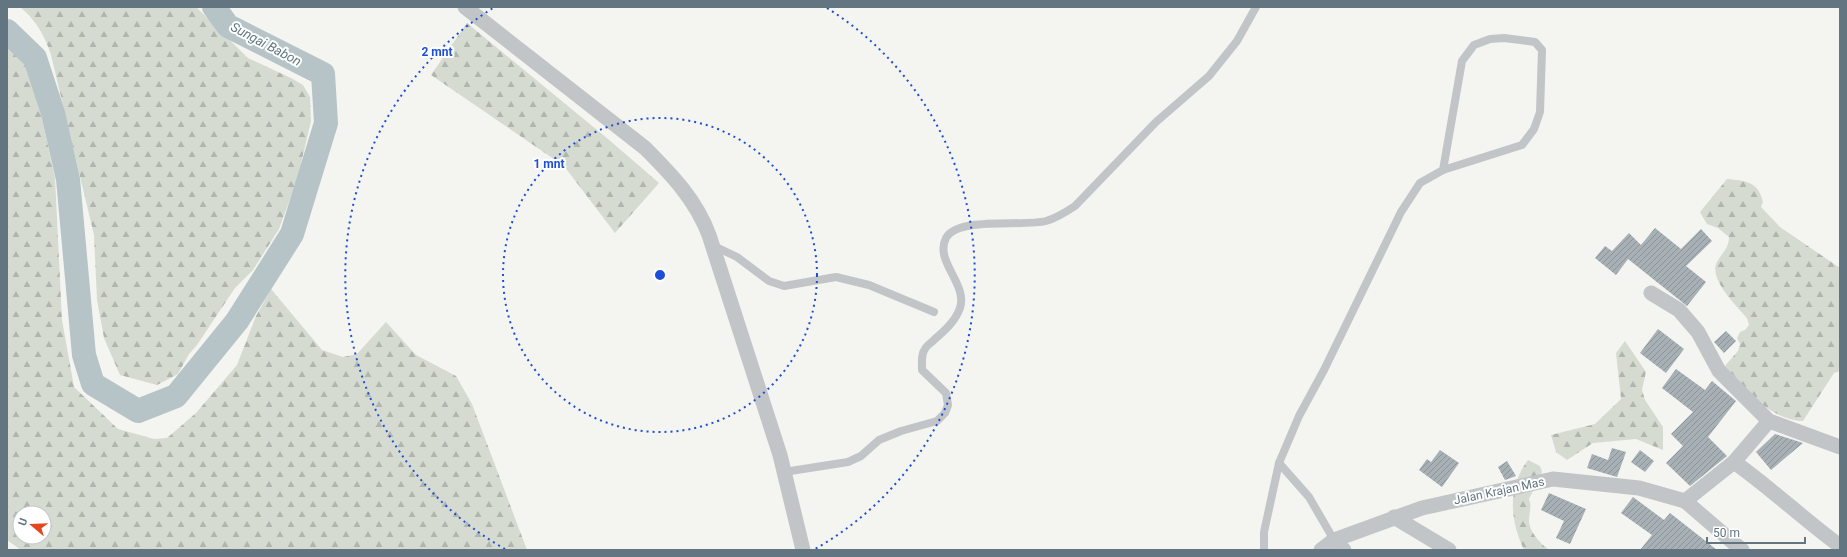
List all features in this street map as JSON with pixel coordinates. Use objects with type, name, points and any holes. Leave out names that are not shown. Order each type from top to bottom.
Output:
[{"type":"street","points":[[464,7],[645,148],[668,171],[689,196],[703,219],[712,245],[784,472],[803,550]]},
{"type":"street","points":[[1651,293],[1679,310],[1698,332],[1719,371],[1769,421],[1840,447]]},
{"type":"street","points":[[1742,550],[1685,501],[1734,462],[1769,421]]},
{"type":"street","points":[[1734,462],[1762,482],[1795,512],[1840,546]]},
{"type":"street","name":"Jalan Krajan Mas","points":[[1321,550],[1339,545],[1394,517],[1422,508],[1553,479],[1640,488],[1685,501]]},
{"type":"street","points":[[1394,517],[1449,550]]},
{"type":"lane","points":[[784,472],[848,462],[860,456],[879,440],[901,431],[937,421],[945,413],[948,405],[946,393],[922,370],[924,349],[956,318],[961,306],[961,295],[945,258],[944,248],[946,238],[956,229],[970,224],[1031,223],[1046,221],[1060,216],[1075,206],[1156,122],[1210,76],[1237,41],[1256,7]]},
{"type":"lane","points":[[1264,550],[1264,532],[1279,463],[1299,416],[1324,370],[1401,212],[1420,183],[1444,170],[1522,144],[1534,129],[1540,112],[1542,50],[1534,42],[1504,38],[1490,39],[1474,44],[1462,61],[1444,170]]},
{"type":"lane","points":[[712,245],[737,257],[769,281],[784,286],[836,277],[869,286],[934,312]]},
{"type":"lane","points":[[1279,463],[1310,497],[1339,545]]},
{"type":"green space","points":[[20,7],[196,7],[248,58],[303,85],[310,97],[311,121],[297,180],[279,229],[253,270],[235,288],[197,345],[189,354],[178,374],[157,385],[120,375],[104,338],[97,300],[94,235],[51,55],[46,41],[39,29],[31,17]]},
{"type":"green space","points":[[467,23],[659,183],[615,233],[564,166],[431,75]]},
{"type":"green space","points":[[7,36],[33,77],[55,178],[62,320],[74,387],[118,429],[154,439],[167,438],[196,413],[237,365],[256,316],[271,289],[322,350],[343,357],[357,354],[386,322],[416,355],[456,376],[472,404],[527,550],[21,550],[14,545],[52,545],[52,505],[12,505],[12,544],[7,540]]},
{"type":"green space","points":[[1727,179],[1740,180],[1754,186],[1761,195],[1763,202],[1761,207],[1780,227],[1840,268],[1840,371],[1834,373],[1803,421],[1791,419],[1769,409],[1749,394],[1723,368],[1738,351],[1740,344],[1737,338],[1740,332],[1745,330],[1749,325],[1747,318],[1725,292],[1716,276],[1715,269],[1717,262],[1727,247],[1729,237],[1718,228],[1707,224],[1700,212]]},
{"type":"green space","points":[[1625,341],[1646,372],[1642,390],[1645,400],[1663,427],[1663,450],[1636,439],[1593,443],[1567,460],[1556,452],[1551,435],[1595,424],[1621,399],[1616,353]]},
{"type":"green space","points":[[1528,460],[1540,466],[1542,472],[1529,499],[1529,522],[1531,530],[1536,538],[1550,550],[1524,550],[1516,527],[1513,504],[1514,493],[1521,471]]},
{"type":"building","points":[[1655,228],[1681,249],[1701,229],[1712,241],[1686,266],[1706,282],[1687,306],[1628,259],[1616,275],[1595,258],[1605,246],[1612,251],[1629,233],[1641,245]]},
{"type":"building","points":[[1658,329],[1684,349],[1666,373],[1640,353]]},
{"type":"building","points":[[1726,331],[1736,341],[1724,353],[1714,342]]},
{"type":"building","points":[[1676,369],[1705,390],[1712,381],[1736,401],[1708,437],[1727,456],[1690,486],[1666,463],[1683,446],[1671,434],[1693,412],[1662,388]]},
{"type":"building","points":[[1775,434],[1803,443],[1771,470],[1756,452]]},
{"type":"building","points":[[1612,448],[1626,452],[1617,477],[1587,468],[1592,454],[1608,460]]},
{"type":"building","points":[[1440,450],[1459,463],[1442,487],[1419,470],[1427,459],[1431,462]]},
{"type":"building","points":[[1640,450],[1654,461],[1645,472],[1631,462]]},
{"type":"building","points":[[1507,461],[1516,476],[1505,480],[1498,467]]},
{"type":"building","points":[[1549,493],[1586,509],[1570,544],[1556,538],[1564,521],[1541,510]]},
{"type":"building","points":[[1633,497],[1664,520],[1670,513],[1717,550],[1640,550],[1652,535],[1621,513]]},
{"type":"waterway","name":"Sungai Babon","points":[[7,31],[35,58],[53,113],[68,179],[84,355],[93,384],[138,411],[176,396],[237,321],[292,234],[326,123],[323,74],[228,26],[214,7]]}]
